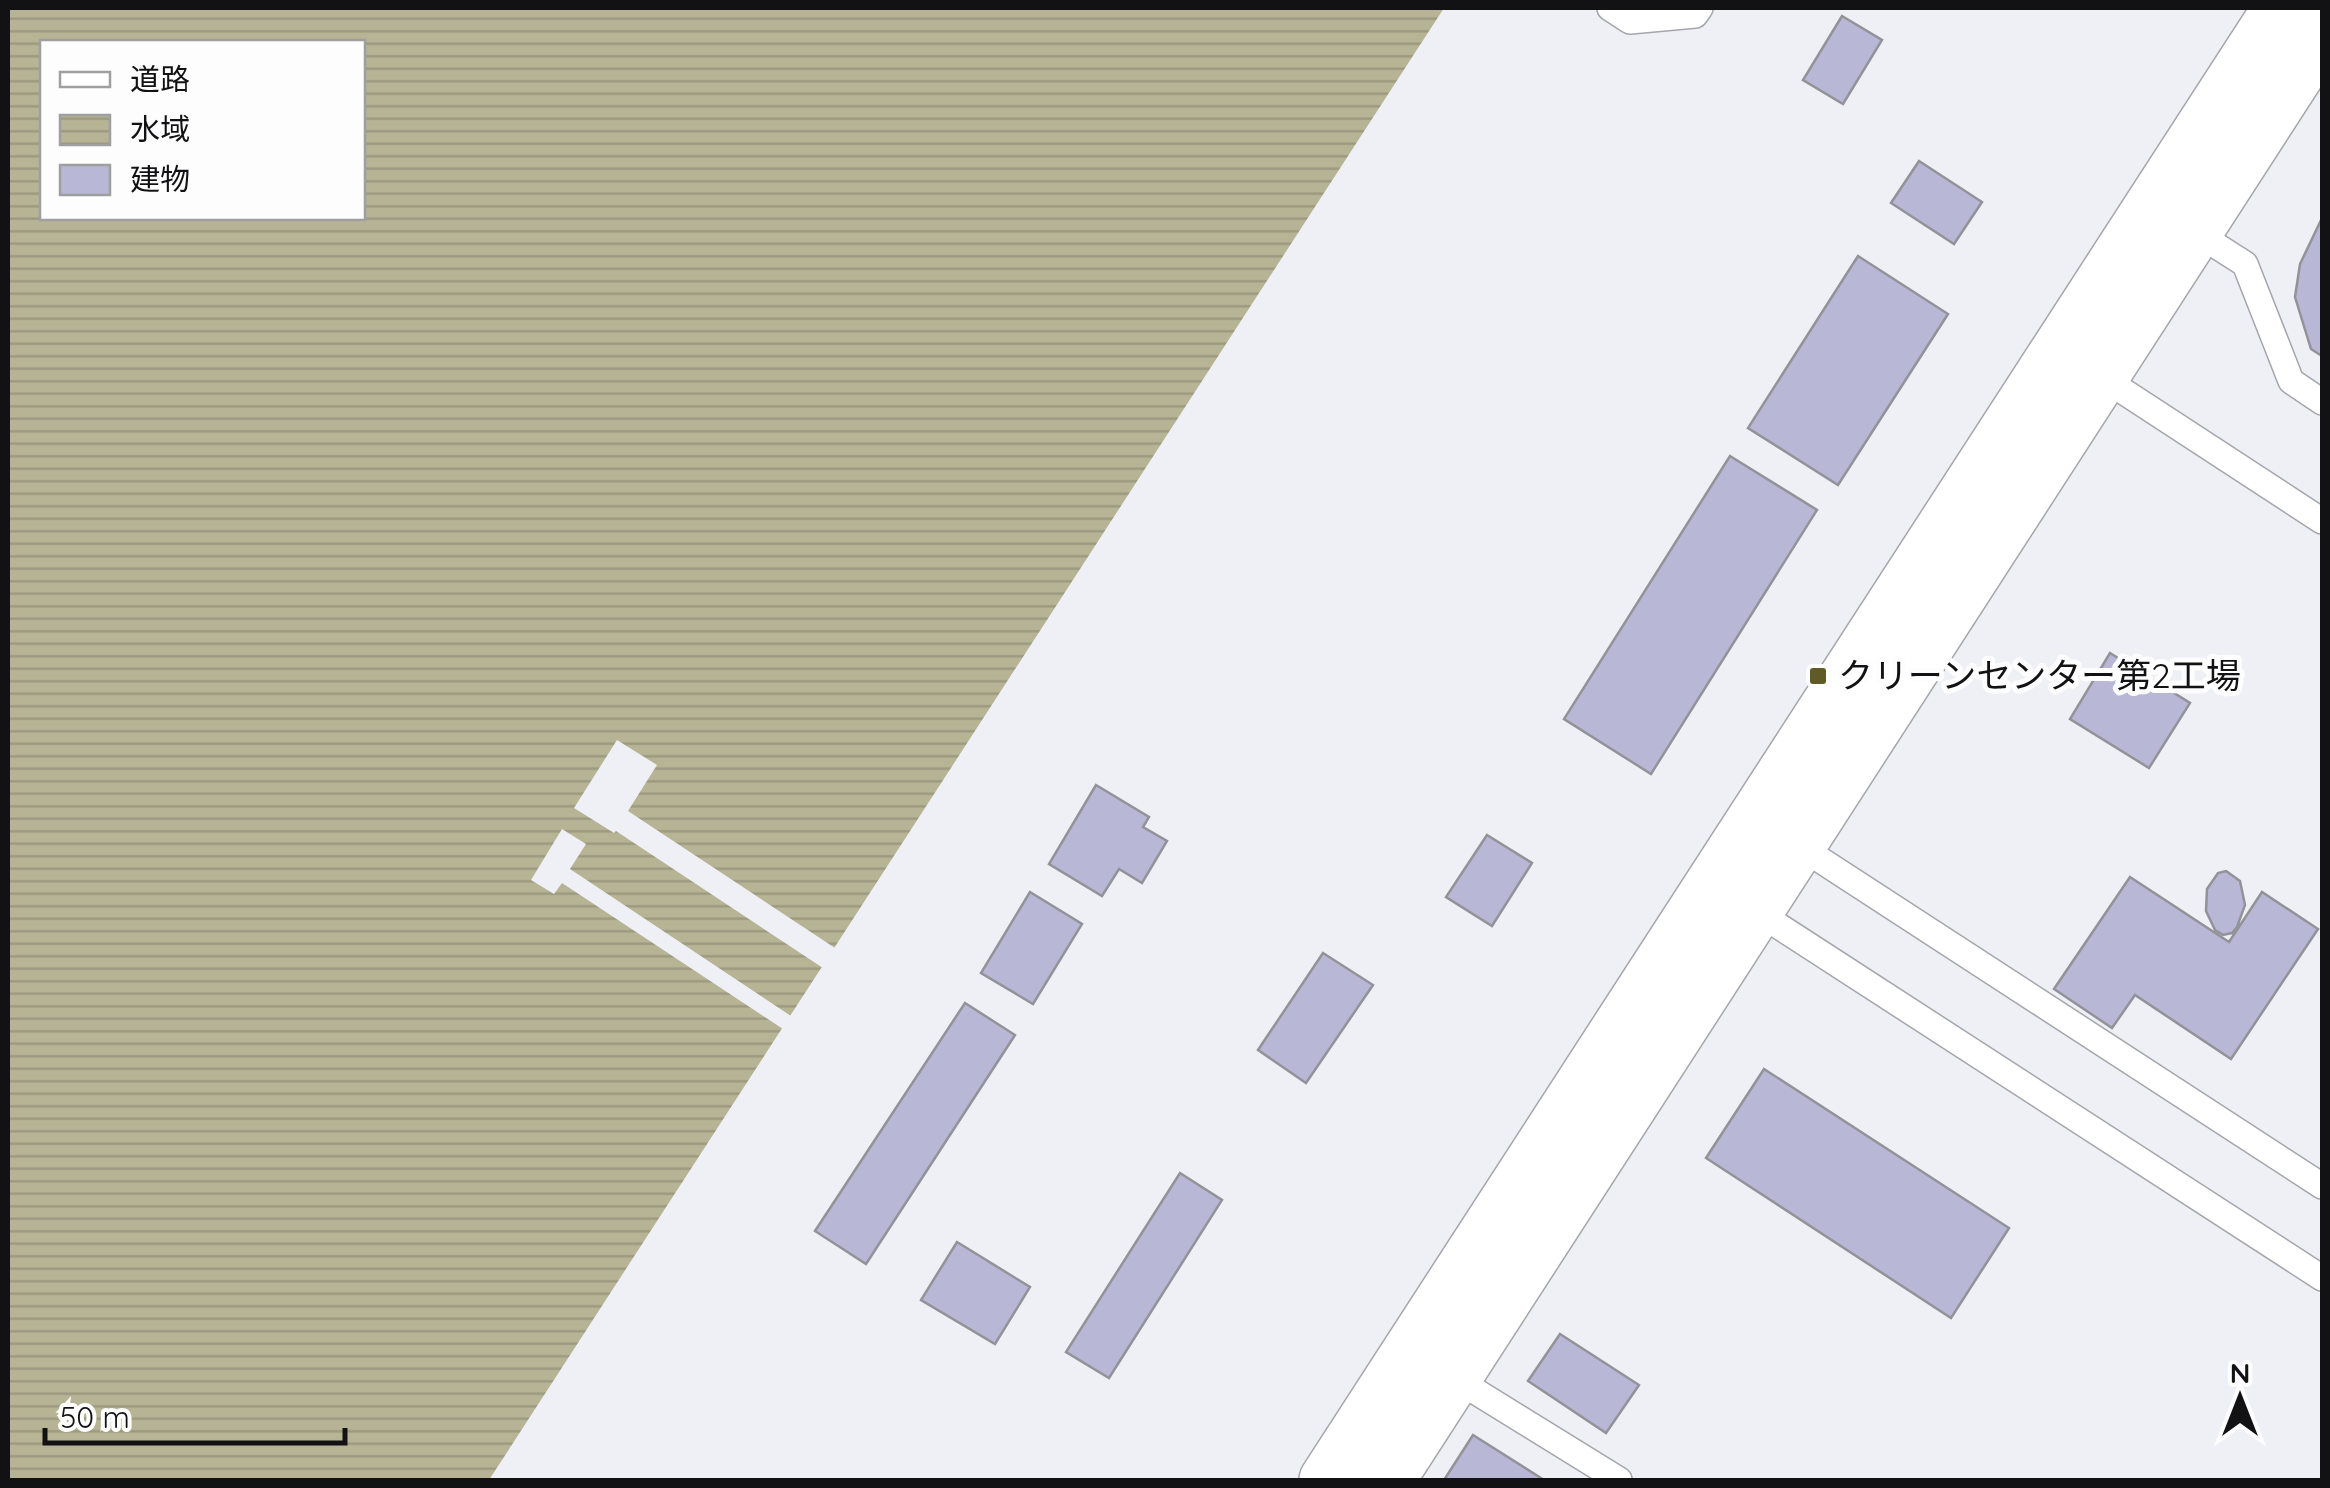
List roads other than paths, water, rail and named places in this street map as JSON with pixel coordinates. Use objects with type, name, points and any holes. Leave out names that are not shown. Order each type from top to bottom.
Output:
[{"type":"street","points":[[1327,1480],[2281,8]]},
{"type":"street","points":[[1387,1480],[2322,34]]},
{"type":"lane","points":[[1610,8],[1630,21],[1695,15],[1700,8]]},
{"type":"lane","points":[[2195,232],[2245,264],[2291,381],[2322,402]]},
{"type":"lane","points":[[2100,376],[2322,521]]},
{"type":"lane","points":[[1796,844],[2322,1186]]},
{"type":"lane","points":[[1754,910],[2322,1278]]},
{"type":"lane","points":[[1454,1378],[1619,1480]]},
{"type":"water","points":[[8,8],[1444,8],[489,1480],[8,1480]]},
{"type":"place","name":"クリーンセンター第2工場","points":[[1818,676]]}]
